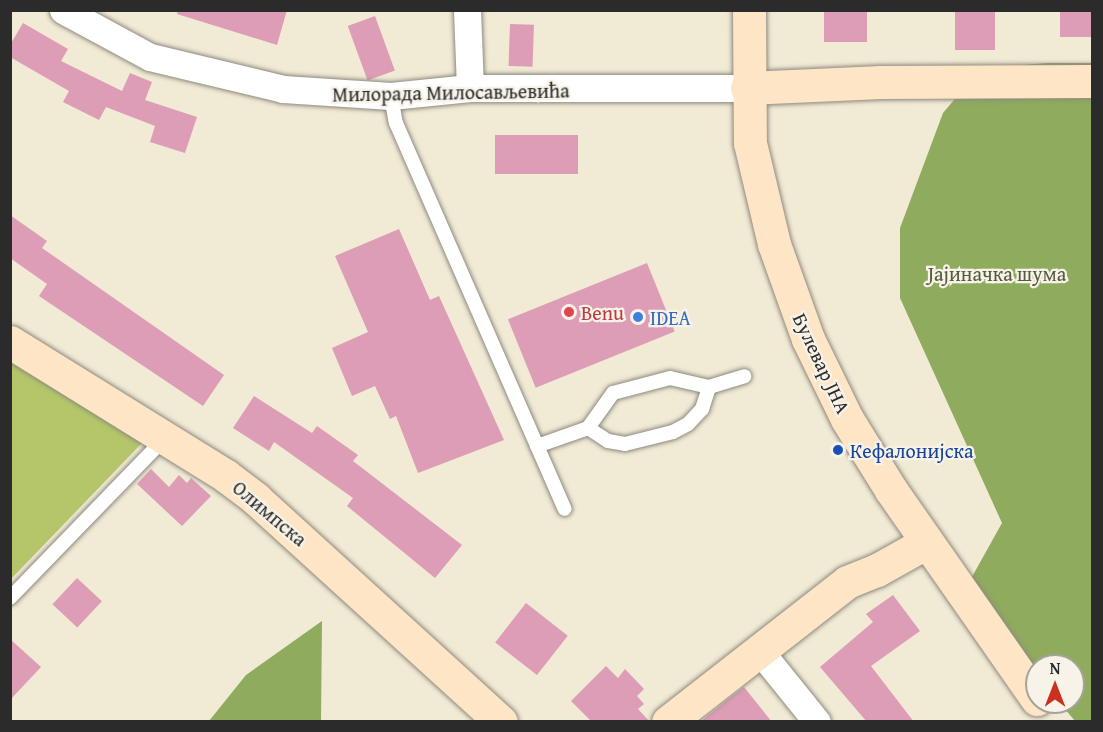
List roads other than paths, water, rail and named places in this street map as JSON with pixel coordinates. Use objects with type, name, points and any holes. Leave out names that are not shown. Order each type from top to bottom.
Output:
[{"type":"street","name":"Милорада Милосављевића","points":[[63,10],[116,42],[192,70],[259,86],[392,96],[470,88],[747,88]]},
{"type":"street","points":[[467,10],[470,88]]},
{"type":"street","name":"Булевар ЈНА","points":[[749,10],[747,88],[754,164],[796,309],[847,419],[919,531],[1025,682]]},
{"type":"street","points":[[747,88],[880,82],[1092,81]]},
{"type":"street","name":"Олимпска","points":[[10,342],[226,476],[281,520],[429,661],[501,722]]},
{"type":"street","points":[[668,722],[856,576],[877,570],[919,531]]},
{"type":"street","points":[[759,650],[816,722]]},
{"type":"lane","points":[[392,96],[396,123],[565,509]]},
{"type":"lane","points":[[537,446],[588,428],[613,393],[670,378],[709,387],[744,376]]},
{"type":"lane","points":[[588,428],[608,441],[625,444],[674,432],[702,409],[709,387]]},
{"type":"lane","points":[[10,598],[165,438]]},
{"type":"place","name":"Benu","points":[[569,312]]},
{"type":"place","name":"IDEA","points":[[638,317]]},
{"type":"place","name":"Кефалонијска","points":[[838,450]]},
{"type":"park label","name":"Јајиначка шума","points":[[997,273]]}]
